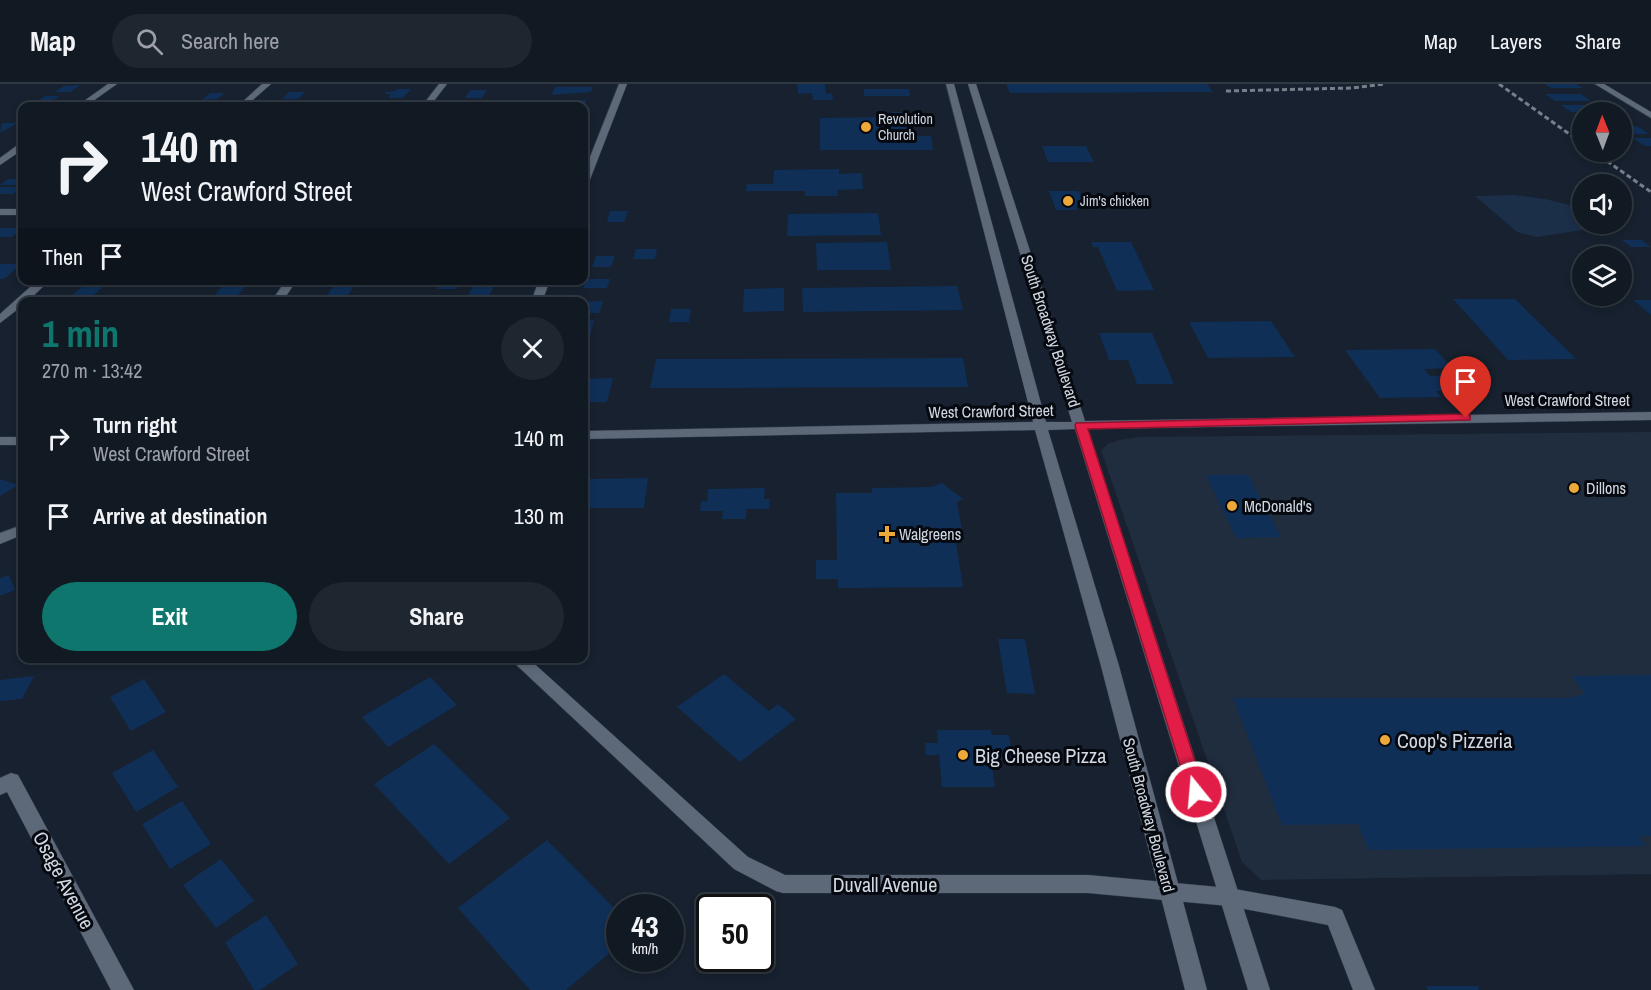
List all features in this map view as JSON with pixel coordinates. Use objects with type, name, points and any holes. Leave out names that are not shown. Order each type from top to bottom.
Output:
[{"type":"main road","points":[[87,102],[114,84]]},
{"type":"main road","points":[[247,102],[267,84]]},
{"type":"main road","points":[[429,102],[443,84]]},
{"type":"main road","points":[[588,172],[623,84]]},
{"type":"main road","name":"South Broadway Boulevard","points":[[950,84],[1041,427],[1110,666],[1196,990]]},
{"type":"main road","name":"South Broadway Boulevard","points":[[972,84],[1259,990]]},
{"type":"main road","points":[[1599,84],[1651,116]]},
{"type":"main road","points":[[0,162],[18,149]]},
{"type":"main road","points":[[0,212],[18,212]]},
{"type":"main road","points":[[26,297],[39,285]]},
{"type":"main road","points":[[0,320],[18,304]]},
{"type":"main road","name":"West Crawford Street","points":[[588,435],[1651,416]]},
{"type":"main road","points":[[0,441],[18,441]]},
{"type":"main road","points":[[0,539],[18,532]]},
{"type":"main road","name":"Duvall Avenue","points":[[522,663],[741,863],[783,884],[1088,884],[1229,897],[1335,917],[1364,990]]},
{"type":"main road","name":"Osage Avenue","points":[[0,787],[11,781],[123,990]]},
{"type":"shaded area","points":[[1514,195],[1572,206],[1572,232],[1537,237],[1517,232],[1475,196]]},
{"type":"shaded area","points":[[1651,432],[1651,874],[1261,880],[1242,862],[1101,450],[1108,444],[1119,440],[1140,437]]},
{"type":"building","points":[[797,84],[825,84],[826,94],[832,93],[833,100],[813,100],[812,93],[798,94]]},
{"type":"building","points":[[1006,84],[1207,84],[1213,92],[1010,93]]},
{"type":"building","points":[[1544,84],[1576,84],[1583,88],[1551,88]]},
{"type":"building","points":[[80,85],[70,92],[54,92],[64,86]]},
{"type":"building","points":[[555,87],[593,87],[591,92],[551,95]]},
{"type":"building","points":[[411,89],[403,98],[388,98],[391,94],[385,94],[387,92]]},
{"type":"building","points":[[864,89],[909,89],[910,96],[864,96]]},
{"type":"building","points":[[470,90],[487,90],[482,98],[465,98]]},
{"type":"building","points":[[289,92],[305,92],[298,99],[282,99]]},
{"type":"building","points":[[210,93],[225,93],[217,99],[202,100]]},
{"type":"building","points":[[1545,94],[1581,94],[1591,101],[1555,101]]},
{"type":"building","points":[[45,96],[60,96],[51,102],[35,102]]},
{"type":"building","points":[[554,100],[587,100],[586,102],[553,102]]},
{"type":"building","points":[[1561,105],[1572,105],[1571,112]]},
{"type":"building","name":"Revolution Church","points":[[892,112],[908,112],[913,136],[931,136],[933,150],[820,150],[820,118],[892,117]]},
{"type":"building","points":[[2,123],[18,123],[0,133]]},
{"type":"building","points":[[1632,126],[1637,126],[1649,134],[1633,134]]},
{"type":"building","points":[[1633,138],[1651,138],[1651,146],[1645,146]]},
{"type":"building","points":[[1042,146],[1086,146],[1094,162],[1048,162]]},
{"type":"building","points":[[839,169],[839,174],[862,173],[863,189],[837,190],[838,196],[805,196],[805,191],[746,191],[747,184],[773,184],[774,170]]},
{"type":"building","points":[[8,179],[18,179],[18,185],[0,185]]},
{"type":"building","points":[[0,187],[18,187],[18,190],[13,194],[0,194]]},
{"type":"building","points":[[1049,191],[1078,191],[1080,194],[1087,194],[1088,197],[1113,197],[1118,206],[1076,206],[1077,210],[1056,210]]},
{"type":"building","points":[[610,211],[628,211],[624,222],[607,222]]},
{"type":"building","points":[[878,213],[881,235],[787,236],[788,214]]},
{"type":"building","points":[[0,228],[18,228],[18,232],[12,237],[0,237]]},
{"type":"building","points":[[1622,240],[1642,240],[1651,247],[1632,247]]},
{"type":"building","points":[[887,242],[891,270],[817,270],[816,243]]},
{"type":"building","points":[[1091,242],[1131,242],[1154,290],[1117,291],[1098,247],[1093,247]]},
{"type":"building","points":[[636,249],[657,249],[655,259],[633,259]]},
{"type":"building","points":[[596,256],[615,256],[611,267],[592,267]]},
{"type":"building","points":[[0,264],[18,264],[18,267],[4,279],[0,279]]},
{"type":"building","points":[[588,279],[610,279],[607,288],[583,288],[584,285],[588,285]]},
{"type":"building","points":[[84,285],[105,285],[92,297],[70,297]]},
{"type":"building","points":[[335,285],[355,285],[347,297],[326,297]]},
{"type":"building","points":[[439,285],[459,285],[457,289],[437,289]]},
{"type":"building","points":[[473,286],[494,286],[489,296],[468,296]]},
{"type":"building","points":[[957,286],[963,310],[803,312],[802,288]]},
{"type":"building","points":[[222,287],[245,287],[237,297],[213,297]]},
{"type":"building","points":[[784,288],[784,311],[743,312],[744,289]]},
{"type":"building","points":[[1453,299],[1515,299],[1576,359],[1508,360]]},
{"type":"building","points":[[1633,300],[1651,300],[1651,315]]},
{"type":"building","points":[[603,301],[599,313],[588,313],[588,302]]},
{"type":"building","points":[[671,309],[691,309],[689,322],[669,322]]},
{"type":"building","points":[[594,320],[589,340],[588,340],[588,321]]},
{"type":"building","points":[[1271,321],[1295,357],[1208,358],[1189,322]]},
{"type":"building","points":[[1099,333],[1152,333],[1174,384],[1137,384],[1128,360],[1109,360]]},
{"type":"building","points":[[1435,349],[1452,368],[1424,369],[1430,376],[1449,375],[1462,391],[1436,391],[1441,397],[1380,398],[1345,350]]},
{"type":"building","points":[[963,358],[968,387],[650,388],[656,359]]},
{"type":"building","points":[[613,378],[607,402],[588,402],[588,379]]},
{"type":"building","points":[[1206,475],[1248,475],[1281,537],[1236,538]]},
{"type":"building","points":[[648,478],[644,508],[588,508],[588,479]]},
{"type":"building","points":[[0,479],[18,485],[0,496]]},
{"type":"building","points":[[942,483],[963,499],[957,502],[964,542],[956,542],[963,587],[838,588],[838,579],[816,579],[816,560],[837,560],[836,493],[872,493],[872,488],[932,487]]},
{"type":"building","points":[[765,488],[764,499],[770,499],[769,509],[746,509],[746,519],[722,519],[723,511],[700,511],[701,501],[707,501],[708,489]]},
{"type":"building","points":[[9,575],[15,590],[0,596],[0,578]]},
{"type":"building","points":[[998,639],[1025,639],[1035,694],[1007,693]]},
{"type":"building","points":[[724,674],[769,711],[778,704],[796,719],[740,762],[677,707]]},
{"type":"building","points":[[1651,675],[1651,836],[1639,836],[1646,846],[1369,850],[1358,824],[1282,825],[1233,698],[1568,698],[1585,694],[1572,676]]},
{"type":"building","points":[[34,676],[22,699],[0,701],[0,680]]},
{"type":"building","points":[[430,677],[457,705],[388,747],[362,717]]},
{"type":"building","points":[[144,679],[166,712],[131,731],[110,697]]},
{"type":"building","points":[[937,730],[991,730],[992,735],[1009,735],[1013,760],[991,760],[995,787],[942,787],[939,755],[926,755],[925,743],[938,743]]},
{"type":"building","points":[[434,744],[510,818],[449,864],[374,784]]},
{"type":"building","points":[[153,750],[178,787],[136,812],[112,773]]},
{"type":"building","points":[[182,801],[211,844],[170,869],[142,824]]},
{"type":"building","points":[[547,840],[606,900],[606,956],[566,990],[530,990],[458,908]]},
{"type":"building","points":[[221,859],[254,901],[216,928],[183,885]]},
{"type":"building","points":[[266,915],[298,964],[260,990],[254,990],[225,942]]},
{"type":"building","points":[[1426,986],[1478,986],[1479,990],[1428,990]]},
{"type":"railway","points":[[1226,91],[1352,88],[1385,84]]},
{"type":"railway","points":[[1499,84],[1572,136]]},
{"type":"railway","points":[[1608,162],[1651,192]]},
{"type":"place","name":"Revolution Church","points":[[866,127]]},
{"type":"place","name":"Jim's chicken","points":[[1068,201]]},
{"type":"place","name":"Dillons","points":[[1574,488]]},
{"type":"place","name":"McDonald's","points":[[1232,506]]},
{"type":"place","name":"Walgreens","points":[[887,534]]},
{"type":"place","name":"Coop's Pizzeria","points":[[1385,740]]},
{"type":"place","name":"Big Cheese Pizza","points":[[963,755]]},
{"type":"route","points":[[1196,792],[1081,426],[1466,418]]}]
